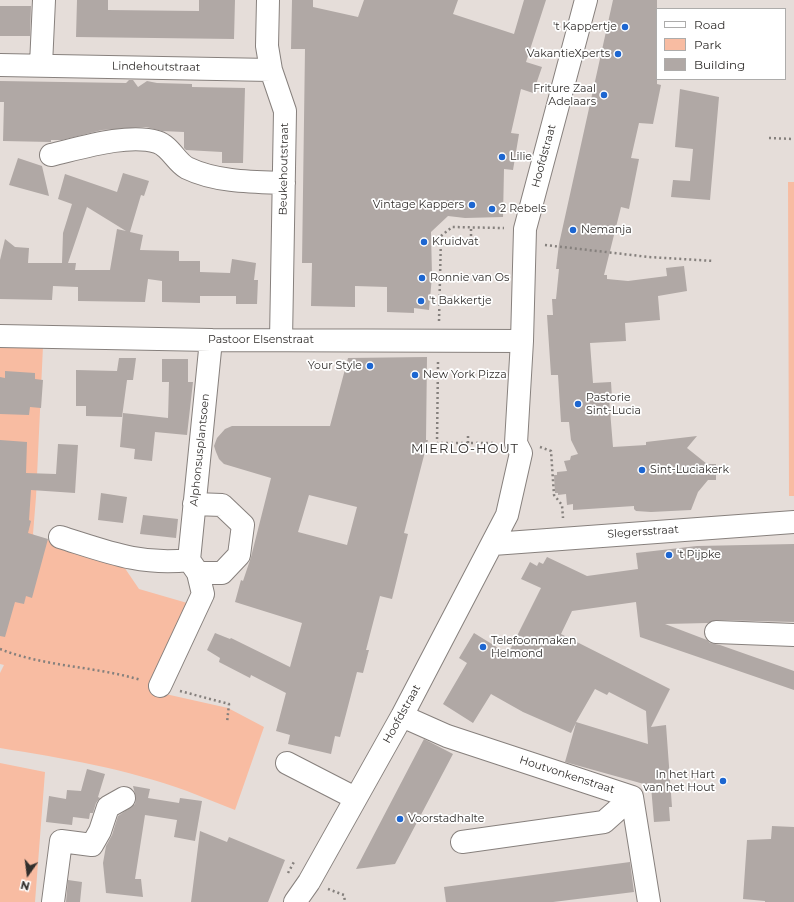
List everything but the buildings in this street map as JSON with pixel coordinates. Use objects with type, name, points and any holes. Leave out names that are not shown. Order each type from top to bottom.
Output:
[{"type":"street","points":[[41,65],[44,0]]},
{"type":"street","name":"Beukehoutstraat","points":[[268,0],[267,46],[271,70],[285,111],[281,340]]},
{"type":"street","name":"Hoofdstraat","points":[[295,902],[312,890],[355,798],[402,716],[493,544],[495,514],[508,454],[516,443],[522,341],[525,229],[586,0]]},
{"type":"street","name":"Lindehoutstraat","points":[[0,64],[271,70]]},
{"type":"street","points":[[51,155],[111,142],[137,140],[158,142],[186,167],[212,177],[284,183]]},
{"type":"street","name":"Pastoor Elsenstraat","points":[[0,336],[211,340],[522,341]]},
{"type":"street","name":"Alphonsusplantsoen","points":[[160,686],[203,594],[193,566],[194,504],[211,340]]},
{"type":"street","points":[[60,537],[121,557],[193,566],[222,573],[239,555],[243,525],[222,505],[194,504]]},
{"type":"street","name":"Slegersstraat","points":[[493,544],[794,522]]},
{"type":"street","points":[[716,632],[794,635]]},
{"type":"street","name":"Houtvonkenstraat","points":[[402,716],[447,736],[632,796]]},
{"type":"street","points":[[287,763],[355,798]]},
{"type":"street","points":[[462,842],[604,822],[632,796]]},
{"type":"street","points":[[632,796],[649,902]]},
{"type":"street","points":[[53,902],[62,841],[92,845],[100,831],[108,806],[124,798]]},
{"type":"path","points":[[769,138],[794,139]]},
{"type":"path","points":[[471,228],[471,241]]},
{"type":"path","points":[[524,242],[649,257],[714,261]]},
{"type":"path","points":[[468,433],[468,443]]},
{"type":"path","points":[[516,443],[529,444],[551,451],[554,495],[562,505],[565,538]]},
{"type":"path","points":[[0,649],[54,664],[73,665],[119,674],[229,704],[227,723]]},
{"type":"path","points":[[312,890],[344,895],[345,902]]},
{"type":"green space","points":[[788,182],[794,182],[794,496],[789,496]]},
{"type":"green space","points":[[0,344],[43,346],[33,534],[35,537],[118,558],[139,589],[201,607],[161,693],[228,708],[264,727],[235,810],[187,791],[141,776],[71,760],[0,748],[0,673],[4,665],[0,664]]},
{"type":"green space","points":[[0,763],[45,772],[35,902],[0,902]]},
{"type":"place","name":"'t Kappertje","points":[[625,27]]},
{"type":"place","name":"VakantieXperts","points":[[618,54]]},
{"type":"place","name":"Friture Zaal Adelaars","points":[[604,95]]},
{"type":"place","name":"Lilie","points":[[502,157]]},
{"type":"place","name":"Vintage Kappers","points":[[472,205]]},
{"type":"place","name":"2 Rebels","points":[[492,209]]},
{"type":"place","name":"Nemanja","points":[[573,230]]},
{"type":"place","name":"Kruidvat","points":[[424,242]]},
{"type":"place","name":"Ronnie van Os","points":[[422,278]]},
{"type":"place","name":"'t Bakkertje","points":[[421,301]]},
{"type":"place","name":"Your Style","points":[[370,366]]},
{"type":"place","name":"New York Pizza","points":[[415,375]]},
{"type":"place","name":"Pastorie Sint-Lucia","points":[[578,404]]},
{"type":"place","name":"Sint-Luciakerk","points":[[642,470]]},
{"type":"place","name":"'t Pijpke","points":[[669,555]]},
{"type":"place","name":"Telefoonmaken Helmond","points":[[483,647]]},
{"type":"place","name":"In het Hart van het Hout","points":[[723,781]]},
{"type":"place","name":"Voorstadhalte","points":[[400,819]]},
{"type":"district","name":"MIERLO-HOUT","points":[[465,449]]}]
